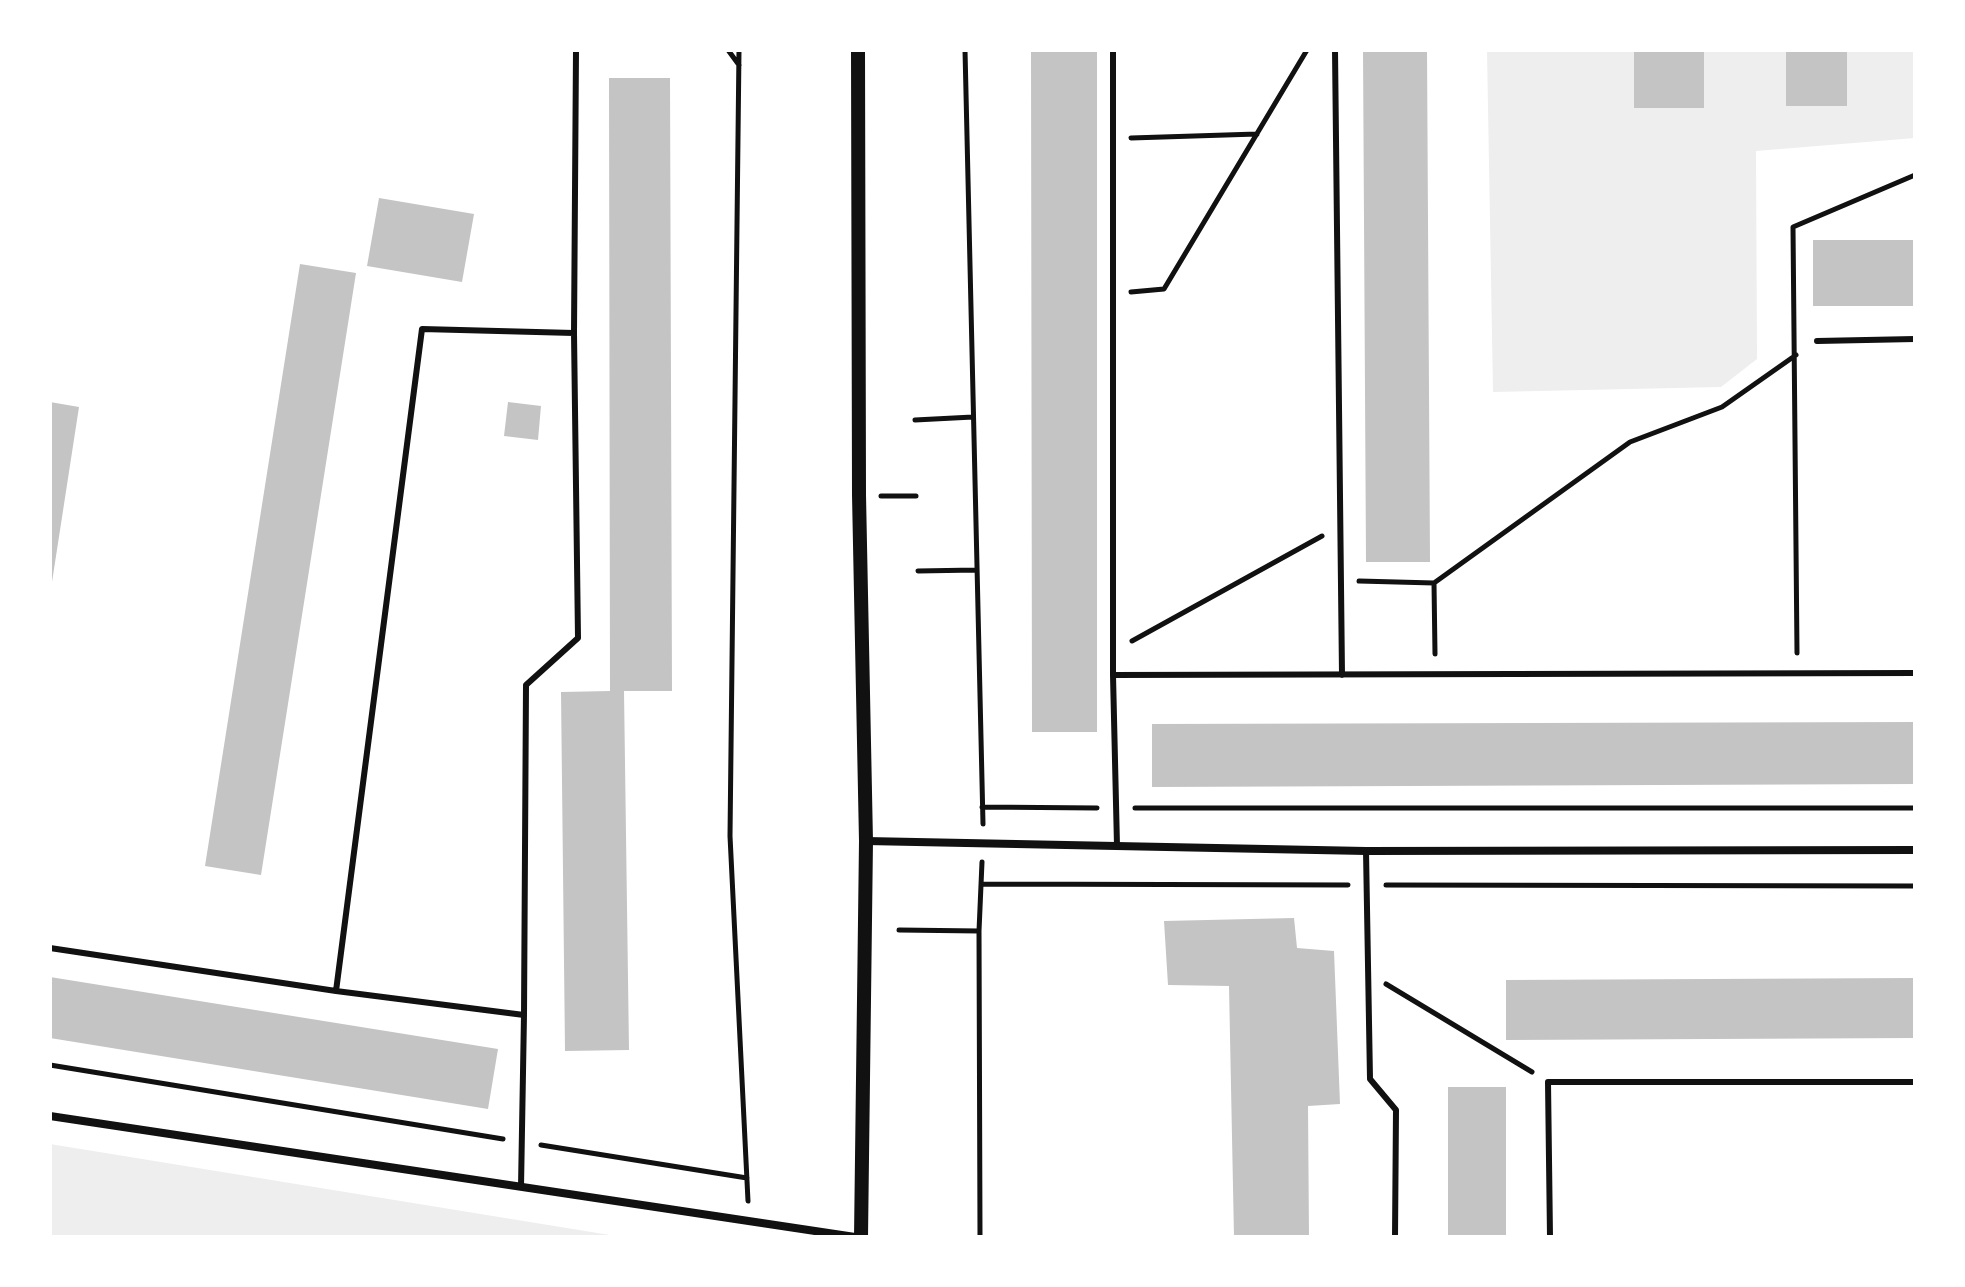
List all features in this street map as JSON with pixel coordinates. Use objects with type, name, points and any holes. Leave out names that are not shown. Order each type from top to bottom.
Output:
[{"type":"street","points":[[50,1116],[858,1237],[866,841],[859,495],[858,50]]},
{"type":"street","points":[[866,841],[1366,851],[1915,850]]},
{"type":"lane","points":[[521,1187],[526,685],[578,638],[574,333],[576,50]]},
{"type":"lane","points":[[1113,50],[1113,675],[1117,846]]},
{"type":"lane","points":[[1335,50],[1342,675]]},
{"type":"lane","points":[[336,991],[422,329],[574,333]]},
{"type":"lane","points":[[1817,341],[1915,339]]},
{"type":"lane","points":[[1113,675],[1915,673]]},
{"type":"lane","points":[[1366,851],[1370,1079],[1396,1110],[1395,1237]]},
{"type":"lane","points":[[50,948],[336,991],[524,1015]]},
{"type":"lane","points":[[1550,1237],[1548,1082],[1915,1082]]},
{"type":"path","points":[[728,50],[739,65]]},
{"type":"path","points":[[739,50],[730,836],[749,1222]]},
{"type":"path","points":[[965,50],[983,843],[979,931],[980,1237]]},
{"type":"path","points":[[1113,294],[1164,289],[1307,50]]},
{"type":"path","points":[[1113,139],[1258,134]]},
{"type":"path","points":[[1797,674],[1793,227],[1915,175]]},
{"type":"path","points":[[1341,581],[1434,583],[1630,442],[1722,407],[1817,341]]},
{"type":"path","points":[[915,420],[973,417]]},
{"type":"path","points":[[859,495],[916,496]]},
{"type":"path","points":[[1114,651],[1341,525]]},
{"type":"path","points":[[918,571],[976,570]]},
{"type":"path","points":[[1434,583],[1436,674]]},
{"type":"path","points":[[982,807],[1915,808]]},
{"type":"path","points":[[981,884],[1915,886]]},
{"type":"path","points":[[899,930],[979,931]]},
{"type":"path","points":[[1368,973],[1548,1082]]},
{"type":"path","points":[[50,1065],[747,1178]]},
{"type":"shaded area","points":[[1487,50],[1915,50],[1915,138],[1756,151],[1757,359],[1721,387],[1493,392]]},
{"type":"shaded area","points":[[50,1144],[622,1237],[50,1237]]},
{"type":"building","points":[[1031,50],[1097,50],[1097,732],[1032,732]]},
{"type":"building","points":[[1363,50],[1427,50],[1430,562],[1366,562]]},
{"type":"building","points":[[1634,50],[1704,50],[1704,108],[1634,108]]},
{"type":"building","points":[[1786,50],[1847,50],[1847,106],[1786,106]]},
{"type":"building","points":[[609,78],[670,78],[672,691],[624,691],[629,1050],[565,1051],[561,692],[610,691]]},
{"type":"building","points":[[379,198],[474,214],[462,282],[367,266]]},
{"type":"building","points":[[1813,240],[1915,240],[1915,306],[1813,306]]},
{"type":"building","points":[[300,264],[356,273],[261,875],[205,866]]},
{"type":"building","points":[[50,402],[79,407],[52,582],[50,582]]},
{"type":"building","points":[[508,402],[541,406],[538,440],[504,436]]},
{"type":"building","points":[[1915,722],[1915,784],[1152,787],[1152,724]]},
{"type":"building","points":[[1294,918],[1297,948],[1334,951],[1340,1104],[1308,1106],[1309,1237],[1234,1237],[1229,986],[1168,985],[1164,921]]},
{"type":"building","points":[[50,977],[498,1049],[488,1109],[50,1038]]},
{"type":"building","points":[[1915,978],[1915,1038],[1506,1040],[1506,980]]},
{"type":"building","points":[[1448,1087],[1506,1087],[1506,1237],[1448,1237]]}]
